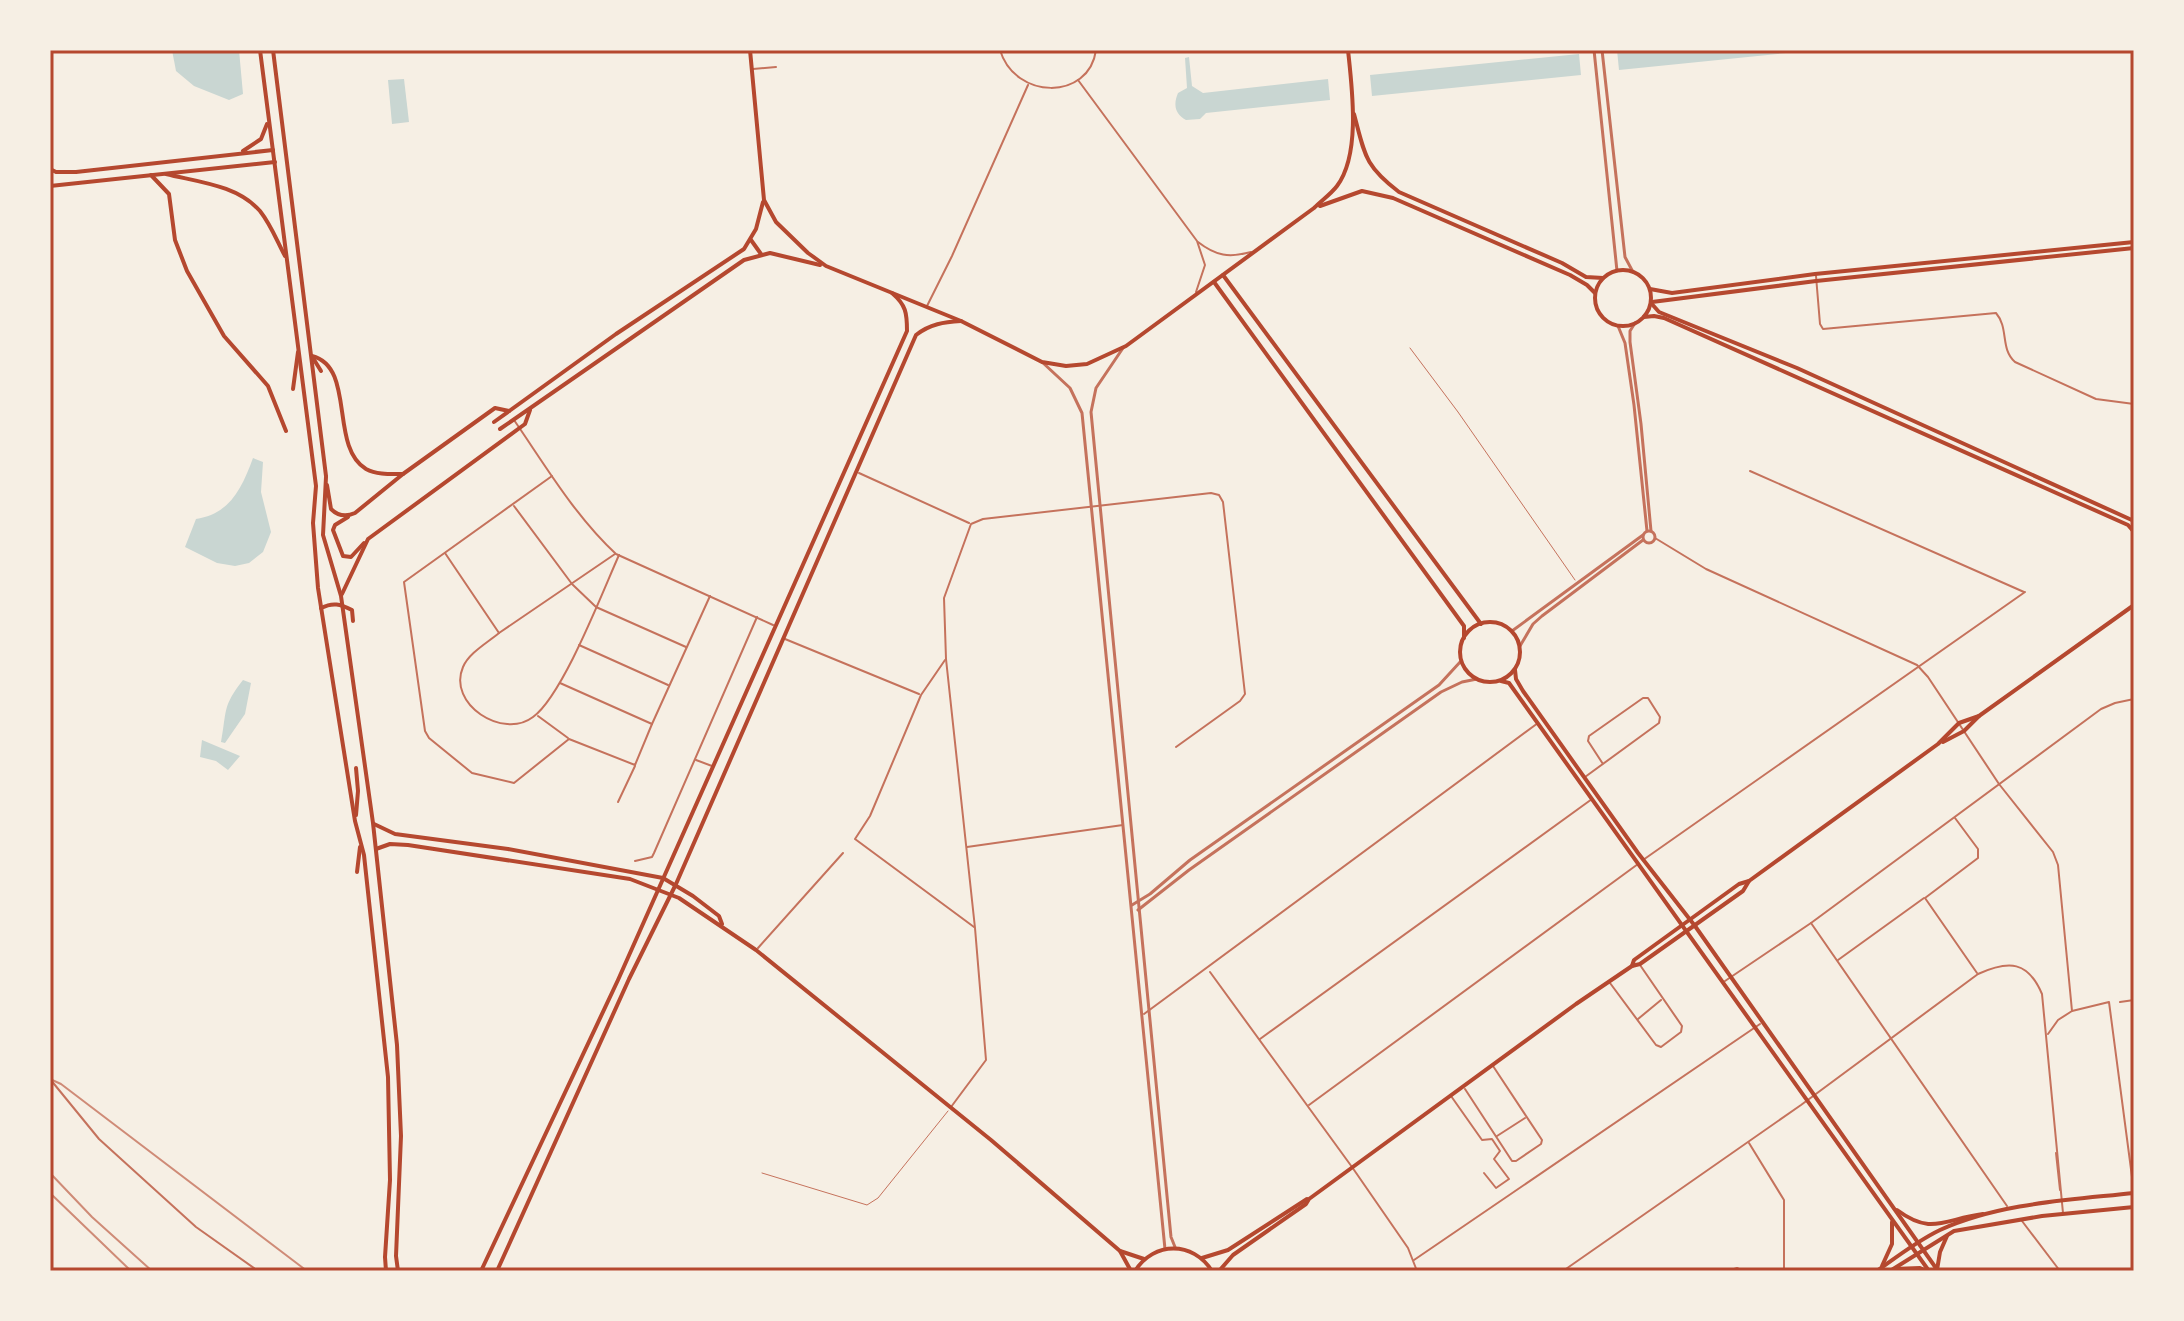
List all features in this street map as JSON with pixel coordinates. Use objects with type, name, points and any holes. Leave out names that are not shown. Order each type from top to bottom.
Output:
[{"type":"main road","points":[[260,50],[316,486],[313,523],[321,608],[355,821],[364,855],[388,1077],[390,1153],[386,1271]]},
{"type":"main road","points":[[273,50],[331,509],[340,515],[355,513]]},
{"type":"main road","points":[[494,422],[616,334],[744,249],[758,222],[764,200],[750,50]]},
{"type":"main road","points":[[500,429],[744,260],[761,254],[779,254],[826,266],[961,321],[1042,362],[1066,366],[1087,364],[1126,346],[1314,208],[1338,186],[1348,163],[1353,112],[1348,50]]},
{"type":"main road","points":[[1353,112],[1370,164],[1378,176],[1399,192],[1562,263],[1586,277],[1603,278],[1617,271],[1633,272],[1650,289],[1651,303],[1644,317]]},
{"type":"main road","points":[[237,154],[261,139],[268,120]]},
{"type":"main road","points":[[50,169],[56,172],[273,150]]},
{"type":"main road","points":[[50,186],[275,162]]},
{"type":"main road","points":[[56,172],[51,179],[59,184]]},
{"type":"main road","points":[[162,173],[235,191],[260,212],[276,235],[286,258]]},
{"type":"main road","points":[[151,175],[169,194],[175,240],[187,271],[224,336],[268,386],[286,431]]},
{"type":"main road","points":[[1314,208],[1362,191],[1393,198],[1587,285],[1595,293],[1598,312],[1618,326],[1635,323],[1644,317],[1664,318],[2128,525],[2134,532]]},
{"type":"main road","points":[[764,200],[776,222],[792,240],[826,266]]},
{"type":"main road","points":[[750,239],[761,254]]},
{"type":"main road","points":[[1650,289],[1672,293],[1815,274],[2134,245]]},
{"type":"main road","points":[[1651,303],[2134,245]]},
{"type":"main road","points":[[1223,275],[1481,624]]},
{"type":"main road","points":[[1595,293],[1603,278]]},
{"type":"main road","points":[[1214,282],[1464,626],[1460,648],[1465,669],[1477,679],[1509,683],[1928,1271]]},
{"type":"main road","points":[[481,1271],[663,878],[907,331],[907,312],[903,302],[892,293]]},
{"type":"main road","points":[[1651,303],[1659,312],[1797,368],[2134,521]]},
{"type":"main road","points":[[497,1271],[676,884],[916,335],[942,322],[961,321]]},
{"type":"main road","points":[[293,389],[299,345]]},
{"type":"main road","points":[[312,356],[321,371]]},
{"type":"main road","points":[[312,356],[333,370],[351,450],[359,463],[369,471],[403,474]]},
{"type":"main road","points":[[509,411],[495,408],[333,528],[343,556],[352,556],[368,539],[520,428],[525,424],[531,408]]},
{"type":"main road","points":[[326,477],[323,535],[341,596],[373,823],[399,1070],[398,1271]]},
{"type":"main road","points":[[341,596],[368,539]]},
{"type":"main road","points":[[321,608],[332,604],[342,605],[352,610],[353,621]]},
{"type":"main road","points":[[1938,744],[1964,731],[1979,716],[2134,605]]},
{"type":"main road","points":[[1464,638],[1481,624],[1498,623],[1512,631],[1520,646],[1519,663],[1501,681]]},
{"type":"main road","points":[[1515,670],[1523,691],[1690,919],[1938,1270]]},
{"type":"main road","points":[[1632,966],[1634,960],[1690,919],[1739,884],[1749,881],[1938,744],[1959,723],[1979,716]]},
{"type":"main road","points":[[355,821],[358,791],[356,768]]},
{"type":"main road","points":[[373,823],[395,834],[663,878],[719,916],[723,926]]},
{"type":"main road","points":[[436,849],[437,839]]},
{"type":"main road","points":[[357,872],[360,840]]},
{"type":"main road","points":[[376,849],[394,843],[592,871],[630,879],[671,894],[756,950],[991,1140],[1120,1251],[1133,1271],[1144,1259],[1165,1249],[1175,1248],[1202,1258],[1212,1271]]},
{"type":"main road","points":[[1219,1271],[1233,1255],[1352,1167],[1609,982],[1687,932],[1743,891],[1749,881]]},
{"type":"main road","points":[[552,1116],[565,1121]]},
{"type":"main road","points":[[1879,1270],[1912,1245],[1952,1225],[2061,1201],[2134,1193]]},
{"type":"main road","points":[[1202,1258],[1228,1250],[1309,1199]]},
{"type":"main road","points":[[1894,1207],[1912,1221],[1930,1225],[1997,1213]]},
{"type":"main road","points":[[1892,1270],[1948,1234],[2063,1214],[2134,1207]]},
{"type":"main road","points":[[1879,1270],[1892,1244],[1892,1218]]},
{"type":"main road","points":[[1938,1270],[1940,1252],[1948,1234]]},
{"type":"main road","points":[[1120,1251],[1144,1259]]},
{"type":"main road","points":[[1892,1270],[1920,1268],[1928,1271]]},
{"type":"street","points":[[1000,50],[1012,72],[1028,85],[1054,87],[1078,80],[1089,67],[1096,50]]},
{"type":"street","points":[[1594,50],[1617,271]]},
{"type":"street","points":[[1602,50],[1625,257],[1633,272]]},
{"type":"street","points":[[752,69],[776,67]]},
{"type":"street","points":[[1078,80],[1197,241],[1223,256],[1258,250]]},
{"type":"street","points":[[926,308],[1028,85]]},
{"type":"street","points":[[1195,296],[1205,265],[1197,241]]},
{"type":"street","points":[[1815,274],[1823,329],[1996,313],[2003,324],[2007,354],[2015,362],[2096,399],[2134,404]]},
{"type":"street","points":[[1520,646],[1533,624],[1649,531],[1629,340],[1635,323]]},
{"type":"street","points":[[1618,326],[1625,343],[1649,531],[1655,538],[1706,569],[1917,665],[1999,784],[2053,852],[2058,865],[2072,1011]]},
{"type":"street","points":[[1126,346],[1096,388],[1091,412],[1171,1237],[1175,1248]]},
{"type":"street","points":[[1042,362],[1063,379],[1082,413],[1165,1249]]},
{"type":"street","points":[[1082,413],[1091,412]]},
{"type":"street","points":[[514,420],[552,476],[603,541],[618,554],[774,625]]},
{"type":"street","points":[[1309,1105],[1638,864],[2025,592],[1750,471]]},
{"type":"street","points":[[856,472],[971,524],[983,519],[1211,493],[1219,495],[1223,502],[1245,694],[1240,701],[1176,747]]},
{"type":"street","points":[[552,476],[404,584],[427,735],[472,773],[514,783],[569,739]]},
{"type":"street","points":[[513,505],[572,584],[596,607],[686,647]]},
{"type":"street","points":[[950,1109],[986,1060],[946,659],[945,595],[971,524]]},
{"type":"street","points":[[1512,631],[1643,538]]},
{"type":"street","points":[[1643,538],[1650,544],[1655,538]]},
{"type":"street","points":[[445,552],[499,633]]},
{"type":"street","points":[[618,554],[578,645],[559,682],[536,714],[524,722],[499,724],[478,713],[470,704],[461,681],[463,668],[472,655],[499,633],[618,554]]},
{"type":"street","points":[[618,802],[710,596]]},
{"type":"street","points":[[635,861],[652,857],[654,853],[757,617]]},
{"type":"street","points":[[783,639],[921,695]]},
{"type":"street","points":[[578,645],[669,686]]},
{"type":"street","points":[[946,659],[921,695],[870,816],[855,839],[975,928]]},
{"type":"street","points":[[1132,905],[1190,860],[1439,685],[1461,661]]},
{"type":"street","points":[[1133,911],[1140,910],[1189,870],[1441,692],[1477,679]]},
{"type":"street","points":[[559,682],[652,724]]},
{"type":"street","points":[[1584,777],[1603,764],[1659,723],[1660,717],[1648,698],[1643,698],[1589,736],[1588,741],[1603,764]]},
{"type":"street","points":[[1724,983],[1811,923],[2101,709],[2134,699]]},
{"type":"street","points":[[536,714],[569,739],[635,765]]},
{"type":"street","points":[[1143,1015],[1538,723]]},
{"type":"street","points":[[695,759],[712,766]]},
{"type":"street","points":[[1260,1039],[1593,798]]},
{"type":"street","points":[[1837,960],[1978,858],[1978,849],[1955,818]]},
{"type":"street","points":[[966,847],[1124,825]]},
{"type":"street","points":[[1127,851],[1134,850]]},
{"type":"street","points":[[756,950],[843,853]]},
{"type":"street","points":[[1925,898],[1978,974]]},
{"type":"street","points":[[1811,923],[2010,1210]]},
{"type":"street","points":[[1609,982],[1658,1047],[1681,1032],[1682,1026],[1640,964]]},
{"type":"street","points":[[1563,1271],[1749,1142],[1978,974],[2002,965],[2025,969],[2037,981],[2042,994],[2063,1214]]},
{"type":"street","points":[[1210,972],[1352,1167],[1414,1260],[1417,1271]]},
{"type":"street","points":[[1637,1020],[1662,999]]},
{"type":"street","points":[[2120,1002],[2134,1000]]},
{"type":"street","points":[[2047,1035],[2058,1020],[2072,1011],[2109,1002],[2134,1193]]},
{"type":"street","points":[[1414,1260],[1762,1023]]},
{"type":"street","points":[[1464,1086],[1512,1161],[1542,1142],[1492,1065]]},
{"type":"street","points":[[50,1079],[99,1139],[196,1227],[258,1271]]},
{"type":"street","points":[[1450,1095],[1482,1140],[1492,1139],[1500,1151],[1494,1159],[1509,1179],[1496,1188],[1484,1173]]},
{"type":"street","points":[[1497,1137],[1526,1117]]},
{"type":"street","points":[[1749,1142],[1784,1200],[1784,1271]]},
{"type":"street","points":[[2022,1220],[2060,1271]]},
{"type":"street","points":[[1728,1271],[1737,1268],[1743,1271]]},
{"type":"lane","points":[[1410,348],[1577,582]]},
{"type":"lane","points":[[762,1173],[867,1205],[878,1198],[950,1109]]},
{"type":"shaded area","points":[[172,50],[239,50],[243,94],[229,100],[194,86],[176,71]]},
{"type":"shaded area","points":[[1617,50],[1816,50],[1619,70]]},
{"type":"shaded area","points":[[1579,54],[1581,75],[1372,96],[1370,75]]},
{"type":"shaded area","points":[[1189,57],[1192,86],[1203,93],[1328,79],[1330,100],[1206,113],[1200,119],[1186,120],[1177,112],[1176,101],[1178,93],[1187,88],[1185,58]]},
{"type":"shaded area","points":[[404,79],[409,122],[392,124],[388,80]]},
{"type":"shaded area","points":[[253,458],[263,462],[261,492],[271,532],[263,552],[249,563],[235,566],[217,563],[185,547],[196,519],[218,512],[233,498]]},
{"type":"shaded area","points":[[243,680],[251,683],[245,714],[225,743],[221,742],[228,703]]},
{"type":"shaded area","points":[[202,740],[240,756],[228,770],[216,761],[200,757]]},
{"type":"railway","points":[[50,1079],[61,1084],[307,1271]]},
{"type":"railway","points":[[50,1173],[92,1217],[152,1271]]},
{"type":"railway","points":[[50,1193],[131,1271]]}]
